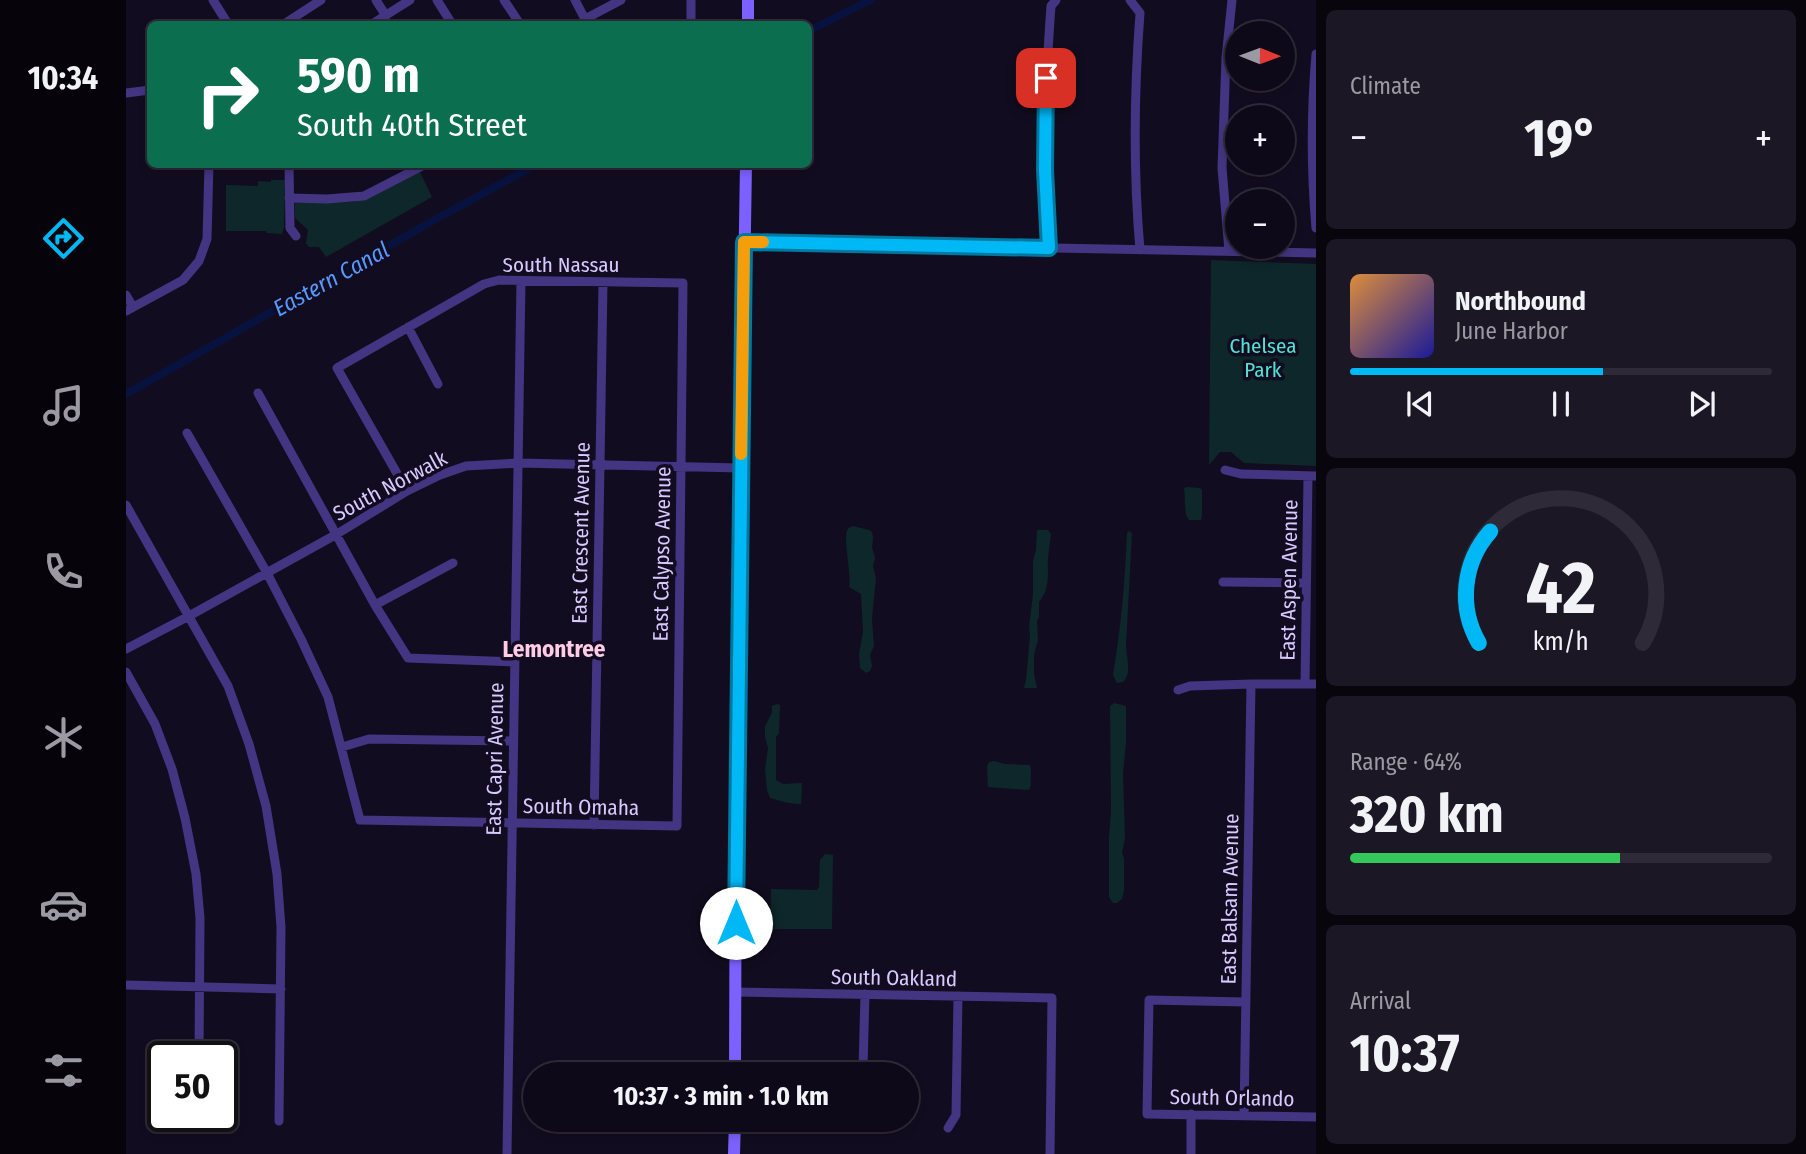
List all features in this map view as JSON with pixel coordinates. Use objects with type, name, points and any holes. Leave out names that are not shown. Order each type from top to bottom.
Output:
[{"type":"main road","points":[[748,0],[748,21]]},
{"type":"main road","points":[[735,1062],[746,168]]},
{"type":"main road","points":[[734,1132],[734,1154]]},
{"type":"street","points":[[213,0],[226,21]]},
{"type":"street","points":[[289,21],[321,0]]},
{"type":"street","points":[[376,0],[380,21],[410,0]]},
{"type":"street","points":[[437,0],[450,21]]},
{"type":"street","points":[[504,0],[518,21]]},
{"type":"street","points":[[575,0],[586,21]]},
{"type":"street","points":[[589,21],[621,0]]},
{"type":"street","points":[[691,0],[691,21]]},
{"type":"street","points":[[1049,248],[1045,170],[1046,91],[1051,6],[1056,0]]},
{"type":"street","points":[[1130,0],[1140,13],[1134,121],[1140,250]]},
{"type":"street","points":[[1225,199],[1222,168],[1226,58],[1232,0]]},
{"type":"street","points":[[1316,54],[1312,158],[1316,228]]},
{"type":"street","points":[[126,93],[147,90]]},
{"type":"street","points":[[126,296],[130,309],[183,280],[199,261],[207,239],[209,168]]},
{"type":"street","points":[[289,168],[290,228],[296,236]]},
{"type":"street","points":[[289,198],[363,196],[406,169]]},
{"type":"street","points":[[744,242],[1225,251]]},
{"type":"street","points":[[1295,253],[1316,253]]},
{"type":"street","name":"South Nassau","points":[[408,492],[337,368],[484,284],[499,280],[683,283]]},
{"type":"street","name":"East Capri Avenue","points":[[507,1154],[521,281]]},
{"type":"street","name":"East Crescent Avenue","points":[[594,825],[603,283]]},
{"type":"street","name":"East Calypso Avenue","points":[[677,826],[683,283]]},
{"type":"street","points":[[408,327],[439,384]]},
{"type":"street","points":[[258,393],[375,606],[408,658],[514,662]]},
{"type":"street","points":[[187,433],[267,573],[301,639],[328,697],[342,747],[369,739],[513,741]]},
{"type":"street","name":"South Norwalk","points":[[126,649],[267,573],[408,492],[440,475],[466,466],[519,463],[741,468]]},
{"type":"street","points":[[1225,470],[1247,474],[1312,476]]},
{"type":"street","name":"East Aspen Avenue","points":[[1305,684],[1306,583],[1312,476]]},
{"type":"street","points":[[126,505],[228,686],[249,744],[266,806],[277,874],[281,927],[279,1121]]},
{"type":"street","points":[[375,606],[453,563]]},
{"type":"street","points":[[1223,582],[1306,583]]},
{"type":"street","points":[[126,672],[155,724],[172,769],[185,818],[196,874],[200,918],[199,1041]]},
{"type":"street","name":"East Balsam Avenue","points":[[1244,1115],[1251,684]]},
{"type":"street","points":[[1178,690],[1190,686],[1316,684]]},
{"type":"street","name":"South Omaha","points":[[342,747],[360,820],[677,826]]},
{"type":"street","points":[[126,985],[281,989]]},
{"type":"street","name":"South Oakland","points":[[735,992],[1052,998],[1050,1154]]},
{"type":"street","points":[[863,1062],[864,994]]},
{"type":"street","points":[[948,1128],[956,1115],[958,996]]},
{"type":"street","name":"South Orlando","points":[[1246,1002],[1149,1000],[1147,1114],[1316,1117]]},
{"type":"street","points":[[1191,1114],[1191,1154]]},
{"type":"green space","points":[[420,172],[432,197],[326,257],[319,247],[309,247],[306,243],[308,230],[295,218],[295,203],[350,202],[371,197]]},
{"type":"green space","points":[[285,180],[282,234],[266,231],[226,231],[226,185],[258,186],[258,181]]},
{"type":"green space","name":"Chelsea Park","points":[[1211,260],[1316,264],[1316,466],[1244,463],[1231,452],[1220,452],[1209,465]]},
{"type":"green space","points":[[1186,487],[1202,490],[1201,520],[1189,520],[1187,517]]},
{"type":"green space","points":[[853,526],[872,532],[875,558],[872,619],[874,646],[870,655],[872,666],[866,673],[860,668],[859,654],[863,632],[861,594],[849,587],[846,533],[848,528]]},
{"type":"green space","points":[[1037,530],[1048,530],[1051,534],[1048,579],[1039,602],[1037,621],[1034,674],[1037,688],[1024,688],[1030,635]]},
{"type":"green space","points":[[1129,531],[1132,533],[1126,645],[1128,670],[1124,681],[1117,683],[1113,675]]},
{"type":"green space","points":[[1114,703],[1126,706],[1123,773],[1125,839],[1122,852],[1124,891],[1122,899],[1117,903],[1113,903],[1109,897],[1110,706]]},
{"type":"green space","points":[[777,704],[780,708],[779,733],[776,737],[776,780],[783,784],[802,783],[801,804],[770,798],[767,790],[765,770],[768,748],[765,726],[772,713],[772,706]]},
{"type":"green space","points":[[994,761],[1030,765],[1029,790],[988,787],[987,766]]},
{"type":"green space","points":[[825,854],[833,855],[832,929],[770,929],[771,889],[817,890],[820,860]]},
{"type":"waterway","name":"Eastern Canal","points":[[812,29],[871,0]]},
{"type":"waterway","name":"Eastern Canal","points":[[126,394],[530,168]]},
{"type":"slow traffic","points":[[741,454],[744,242],[763,242]]},
{"type":"district","name":"Lemontree","points":[[554,649]]},
{"type":"route","points":[[736,923],[744,242],[1049,248],[1045,170],[1046,78]]}]
